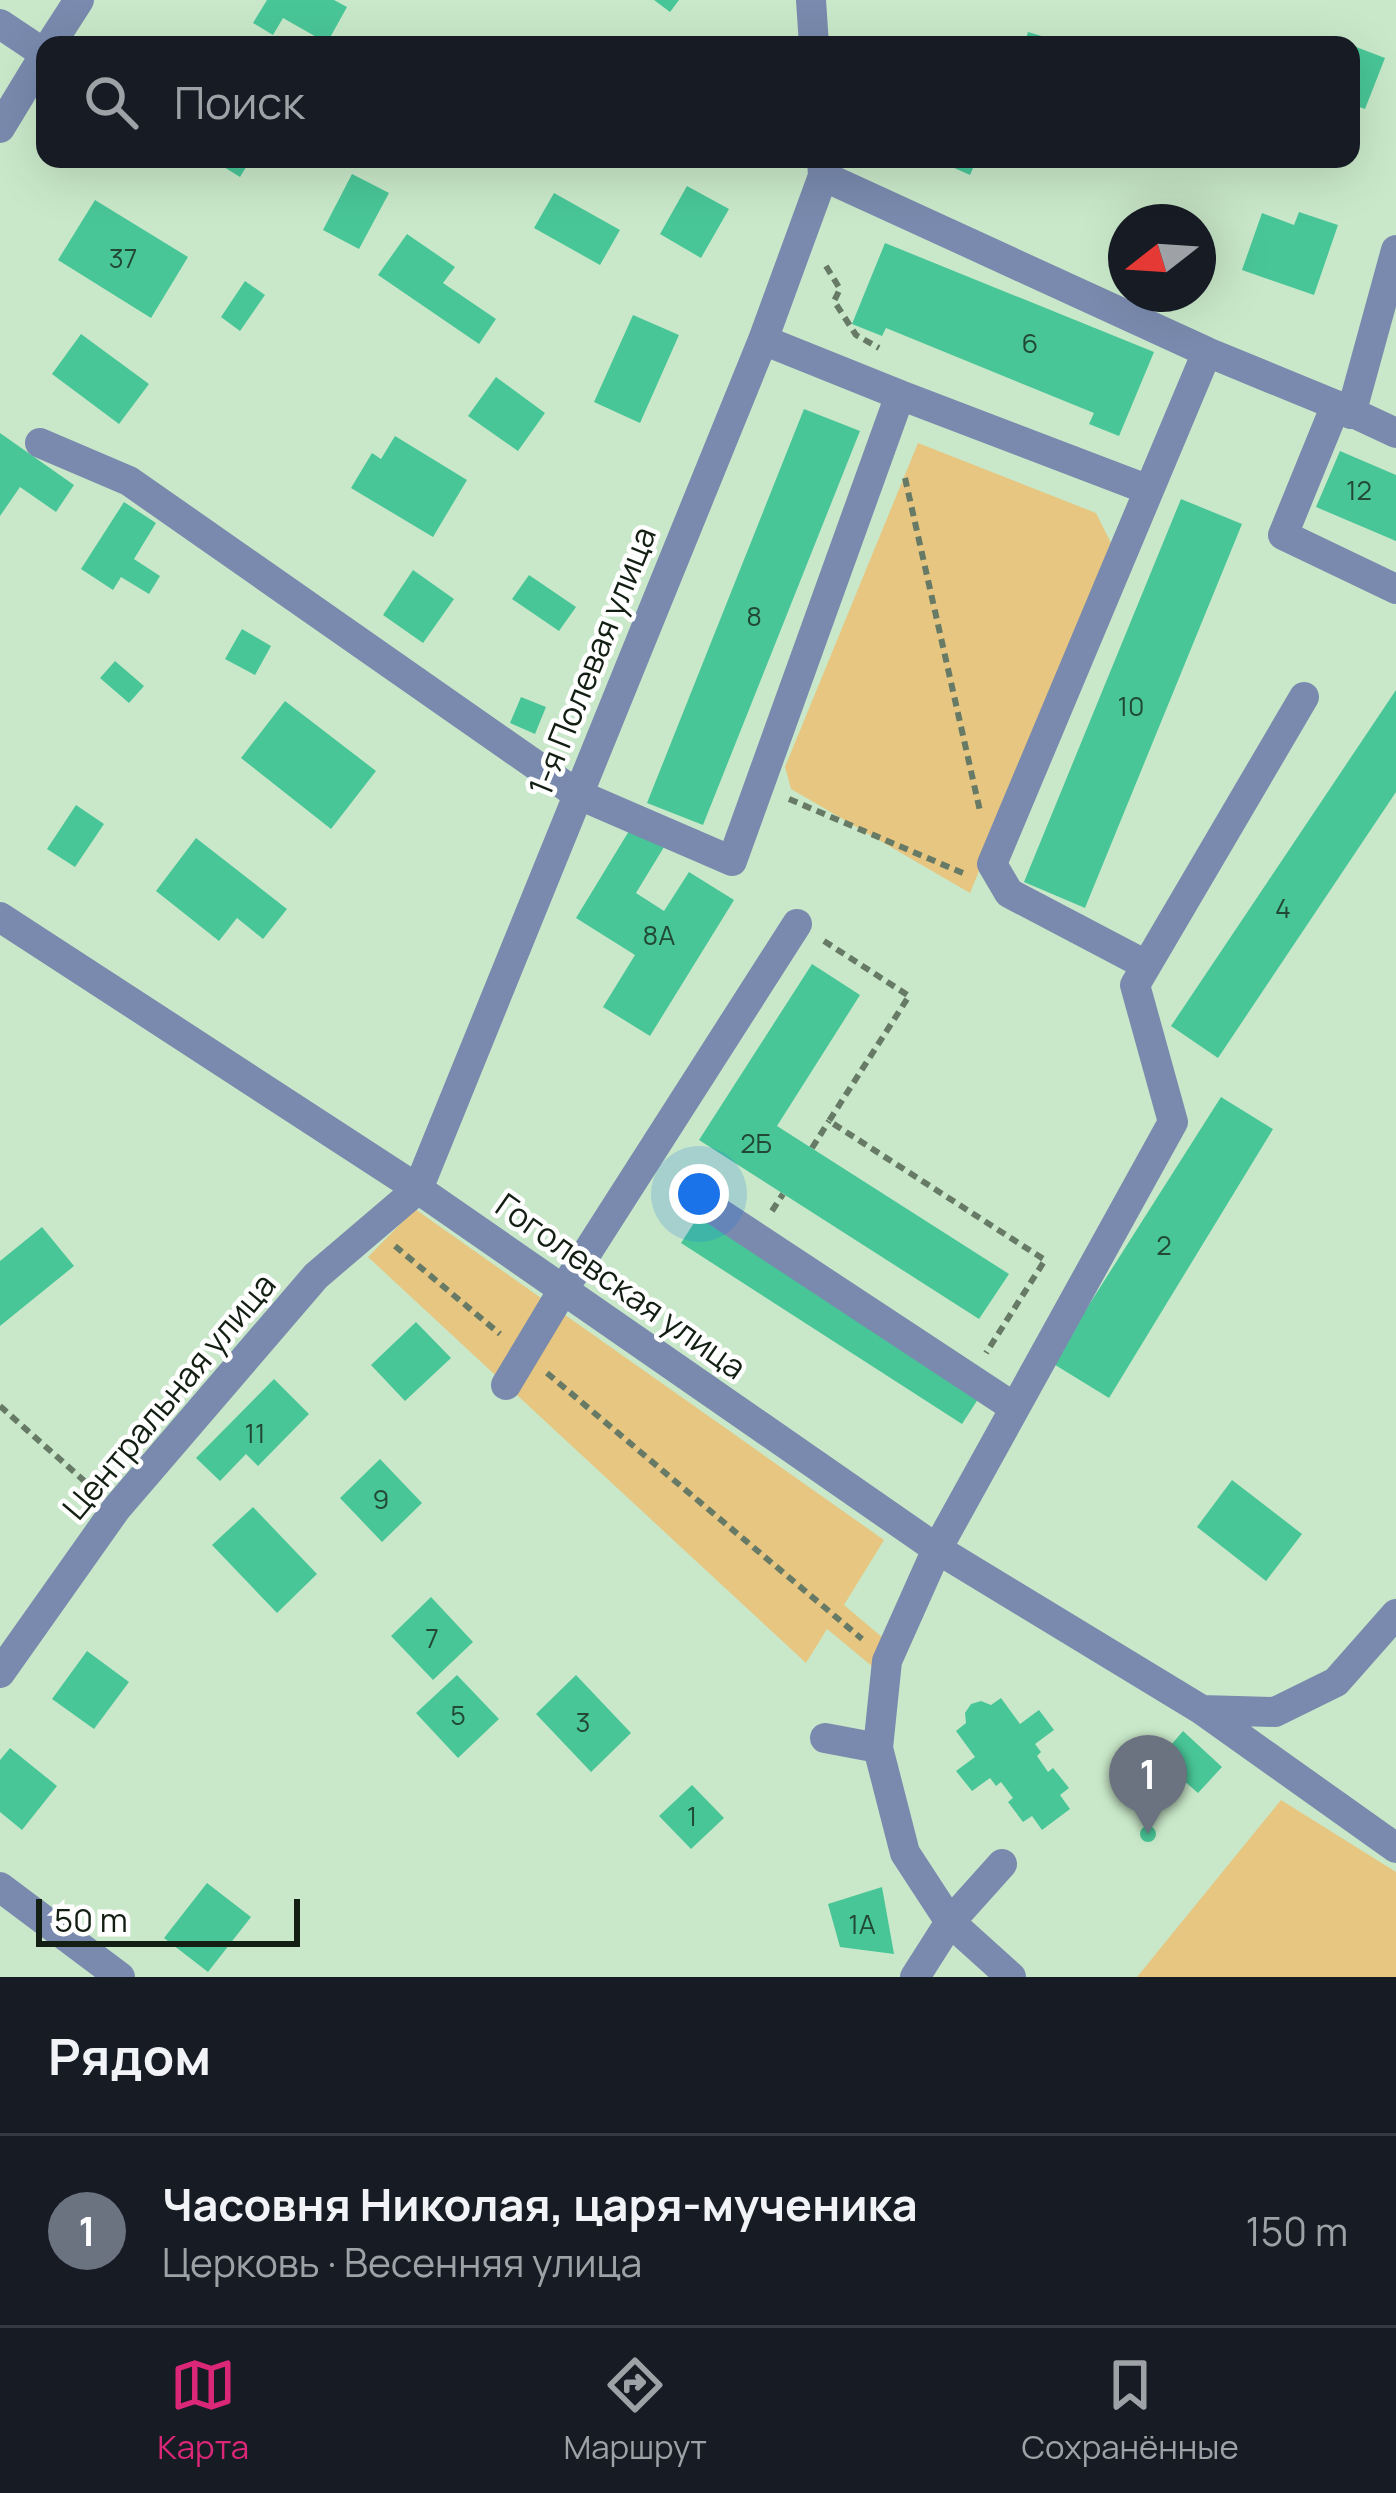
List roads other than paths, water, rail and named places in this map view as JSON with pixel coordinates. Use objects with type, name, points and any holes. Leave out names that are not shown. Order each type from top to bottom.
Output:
[{"type":"street","points":[[56,36],[79,0]]},
{"type":"street","points":[[811,0],[813,36]]},
{"type":"street","points":[[0,24],[36,48]]},
{"type":"street","points":[[0,128],[36,69]]},
{"type":"street","points":[[822,168],[1207,352],[1396,433]]},
{"type":"street","name":"1-я Полевая улица","points":[[418,1189],[763,340],[822,168]]},
{"type":"street","points":[[1396,250],[1344,409],[1283,535],[1396,590]]},
{"type":"street","points":[[763,340],[1149,490]]},
{"type":"street","points":[[1146,965],[1009,893],[992,864],[1207,352]]},
{"type":"street","points":[[40,443],[129,481],[577,794],[732,861],[900,395]]},
{"type":"street","points":[[1011,1977],[950,1922],[905,1853],[878,1748],[887,1660],[937,1549],[1173,1122],[1135,985],[1304,698]]},
{"type":"street","name":"Гоголевская улица","points":[[0,917],[418,1189],[937,1549],[1202,1710],[1252,1761],[1396,1848]]},
{"type":"street","points":[[506,1385],[797,924]]},
{"type":"street","name":"Центральная улица","points":[[0,1673],[116,1509],[316,1276],[418,1189]]},
{"type":"street","points":[[707,1205],[1015,1408]]},
{"type":"street","points":[[936,1598],[937,1549]]},
{"type":"street","points":[[1202,1710],[1275,1712],[1336,1682],[1396,1614]]},
{"type":"street","points":[[825,1738],[878,1748]]},
{"type":"street","points":[[914,1977],[950,1922],[1002,1864]]},
{"type":"street","points":[[0,1887],[120,1977]]},
{"type":"place","name":"Часовня Николая, царя-мученика","points":[[1148,1834]]}]
